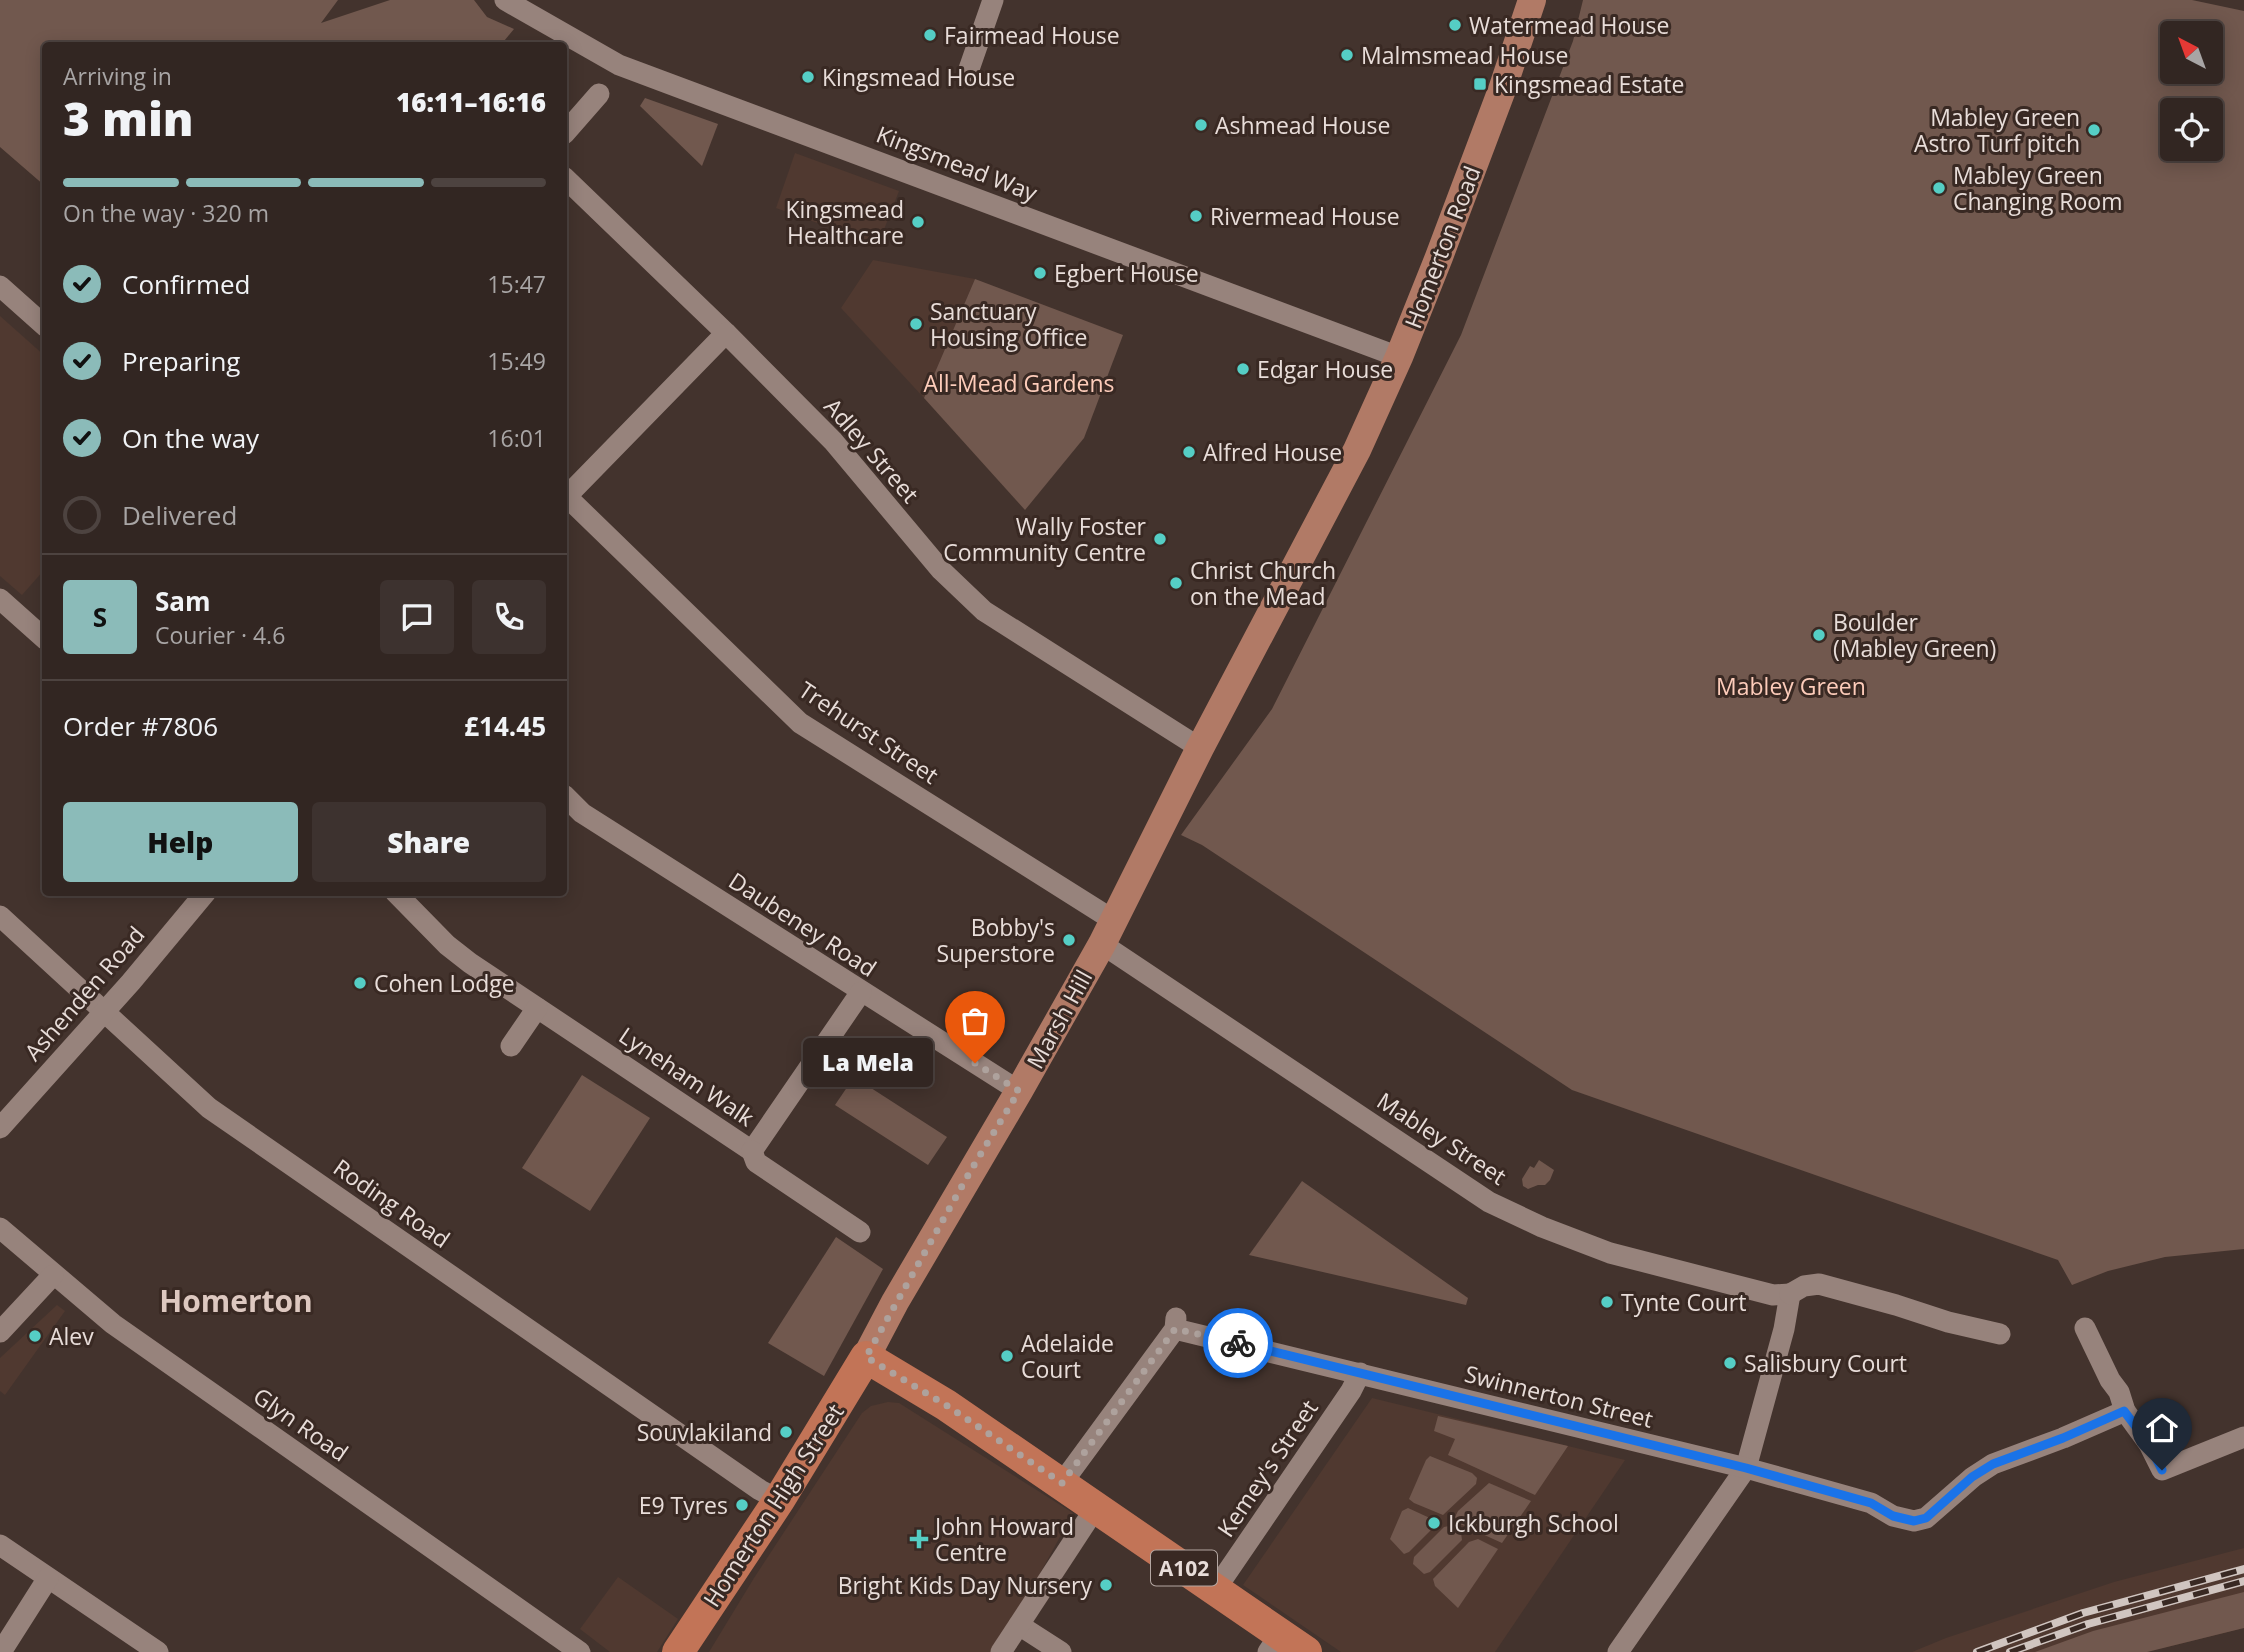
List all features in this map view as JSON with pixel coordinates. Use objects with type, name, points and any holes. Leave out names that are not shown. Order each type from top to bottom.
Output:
[{"type":"highway","name":"Homerton High Street","points":[[678,1652],[779,1500],[866,1357]]},
{"type":"highway","name":"A102","points":[[866,1357],[946,1405],[1215,1590],[1274,1643],[1306,1652]]},
{"type":"main road","name":"Homerton Road","points":[[1200,748],[1336,490],[1399,357],[1471,172],[1532,0]]},
{"type":"main road","name":"Marsh Hill","points":[[866,1357],[1107,932],[1200,748]]},
{"type":"street","name":"Kingsmead Way","points":[[505,0],[619,65],[927,178],[962,194],[1399,357]]},
{"type":"street","points":[[968,72],[993,0]]},
{"type":"street","points":[[567,131],[599,94]]},
{"type":"street","name":"Adley Street","points":[[567,180],[726,333],[833,441],[941,570],[984,611],[1200,748]]},
{"type":"street","points":[[0,286],[42,323]]},
{"type":"street","points":[[567,494],[726,333]]},
{"type":"street","name":"Trehurst Street","points":[[567,500],[800,723],[1107,932]]},
{"type":"street","points":[[0,599],[42,636]]},
{"type":"street","name":"Daubeney Road","points":[[567,798],[582,813],[1019,1091]]},
{"type":"street","name":"Ashenden Road","points":[[0,1128],[203,896]]},
{"type":"street","name":"Lyneham Walk","points":[[399,896],[447,945],[470,963],[752,1150],[861,992]]},
{"type":"street","name":"Roding Road","points":[[0,916],[209,1108],[760,1490],[779,1500]]},
{"type":"street","name":"Mabley Street","points":[[1107,932],[1489,1202],[1542,1227],[1610,1254],[1773,1295],[1790,1294],[1804,1286],[1819,1284],[1948,1322],[2000,1334]]},
{"type":"street","points":[[511,1046],[537,1008]]},
{"type":"street","points":[[752,1150],[756,1162],[860,1232]]},
{"type":"street","name":"Glyn Road","points":[[0,1227],[113,1324],[580,1652]]},
{"type":"street","points":[[0,1332],[53,1275]]},
{"type":"street","points":[[1618,1652],[1746,1468],[1784,1329],[1790,1294]]},
{"type":"street","name":"Swinnerton Street","points":[[1062,1483],[1175,1323],[1603,1435],[1746,1468],[1871,1503],[1893,1516],[1914,1521],[1926,1518],[1972,1477],[1993,1464],[2063,1438],[2124,1411]]},
{"type":"street","points":[[2085,1328],[2110,1380],[2119,1392],[2124,1411],[2149,1444],[2162,1470],[2244,1437]]},
{"type":"street","name":"Kemey's Street","points":[[1215,1590],[1351,1391],[1360,1373]]},
{"type":"street","points":[[1001,1652],[1096,1507]]},
{"type":"street","points":[[0,1545],[158,1652]]},
{"type":"street","points":[[1,1652],[48,1578]]},
{"type":"street","points":[[1019,1625],[1061,1652]]},
{"type":"shaded area","points":[[795,153],[899,191],[878,245],[776,208]]},
{"type":"shaded area","points":[[873,260],[975,279],[924,398],[841,308]]},
{"type":"shaded area","points":[[0,316],[42,353],[42,572],[22,595],[0,576]]},
{"type":"shaded area","points":[[57,1305],[65,1311],[5,1395],[0,1391],[0,1358]]},
{"type":"shaded area","name":"Ickburgh School","points":[[1372,1398],[1625,1460],[1495,1652],[1341,1652],[1243,1585]]},
{"type":"shaded area","name":"John Howard Centre","points":[[888,1402],[899,1403],[1073,1513],[997,1652],[709,1652],[862,1413],[871,1406]]},
{"type":"shaded area","points":[[2244,1548],[2244,1628],[2147,1652],[1912,1652],[2114,1582]]},
{"type":"shaded area","points":[[618,1577],[678,1619],[657,1652],[610,1652],[580,1629]]},
{"type":"green space","points":[[0,0],[338,0],[321,23],[390,0],[474,0],[487,17],[514,29],[503,42],[42,42],[42,183],[0,147]]},
{"type":"green space","name":"Mabley Green","points":[[1583,0],[2192,0],[2244,11],[2244,1249],[2165,1257],[2108,1271],[2072,1285],[2058,1260],[1572,1090],[1202,845],[1181,835],[1272,709],[1461,335],[1573,41]]},
{"type":"green space","points":[[645,98],[718,124],[702,166],[640,106]]},
{"type":"green space","name":"All-Mead Gardens","points":[[975,279],[1123,335],[1084,438],[1025,510],[924,398]]},
{"type":"green space","points":[[582,1075],[650,1118],[590,1211],[522,1168]]},
{"type":"green space","points":[[854,1077],[947,1137],[928,1165],[835,1105]]},
{"type":"green space","points":[[1539,1160],[1554,1170],[1545,1185],[1528,1189],[1523,1186],[1522,1179],[1530,1166],[1534,1168]]},
{"type":"green space","points":[[1302,1181],[1468,1298],[1466,1305],[1249,1255]]},
{"type":"green space","points":[[836,1237],[883,1269],[824,1376],[768,1343]]},
{"type":"green space","points":[[1438,1416],[1568,1446],[1535,1495],[1448,1455],[1455,1439],[1434,1431]]},
{"type":"green space","points":[[1430,1456],[1472,1473],[1477,1478],[1476,1484],[1443,1515],[1409,1499]]},
{"type":"green space","points":[[1489,1483],[1531,1501],[1502,1543],[1458,1523],[1455,1517],[1458,1511]]},
{"type":"green space","points":[[1408,1508],[1435,1523],[1409,1552],[1404,1554],[1390,1539],[1402,1511]]},
{"type":"green space","points":[[1449,1526],[1461,1533],[1462,1540],[1430,1572],[1424,1574],[1413,1564],[1414,1557],[1444,1527]]},
{"type":"green space","points":[[1478,1539],[1498,1549],[1458,1608],[1435,1586],[1433,1579],[1469,1542]]},
{"type":"green space","points":[[2244,1592],[2244,1628],[2147,1652],[2035,1652],[2093,1631]]},
{"type":"railway","points":[[1977,1652],[2083,1613],[2244,1569]]},
{"type":"railway","points":[[2010,1652],[2088,1624],[2244,1581]]},
{"type":"way so far","points":[[975,1063],[1019,1091],[895,1302],[866,1357],[946,1405],[1062,1483],[1175,1329],[1238,1343]]},
{"type":"place","name":"Watermead House","points":[[1455,25]]},
{"type":"place","name":"Fairmead House","points":[[930,35]]},
{"type":"place","name":"Malmsmead House","points":[[1347,55]]},
{"type":"place","name":"Kingsmead House","points":[[808,77]]},
{"type":"place","name":"Kingsmead Estate","points":[[1480,84]]},
{"type":"place","name":"Ashmead House","points":[[1201,125]]},
{"type":"place","name":"Mabley Green Astro Turf pitch","points":[[2094,130]]},
{"type":"place","name":"Mabley Green Changing Room","points":[[1939,188]]},
{"type":"place","name":"Rivermead House","points":[[1196,216]]},
{"type":"place","name":"Kingsmead Healthcare","points":[[918,222]]},
{"type":"place","name":"Egbert House","points":[[1040,273]]},
{"type":"place","name":"Sanctuary Housing Office","points":[[916,324]]},
{"type":"place","name":"Edgar House","points":[[1243,369]]},
{"type":"place","name":"Alfred House","points":[[1189,452]]},
{"type":"place","name":"Wally Foster Community Centre","points":[[1160,539]]},
{"type":"place","name":"Christ Church on the Mead","points":[[1176,583]]},
{"type":"place","name":"Boulder (Mabley Green)","points":[[1819,635]]},
{"type":"place","name":"Bobby's Superstore","points":[[1069,940]]},
{"type":"place","name":"Cohen Lodge","points":[[360,983]]},
{"type":"place","name":"La Mela","points":[[975,1063]]},
{"type":"place","name":"Tynte Court","points":[[1607,1302]]},
{"type":"place","name":"Alev","points":[[35,1336]]},
{"type":"place","name":"Adelaide Court","points":[[1007,1356]]},
{"type":"place","name":"Salisbury Court","points":[[1730,1363]]},
{"type":"place","name":"Souvlakiland","points":[[786,1432]]},
{"type":"place","name":"E9 Tyres","points":[[742,1505]]},
{"type":"place","name":"Ickburgh School","points":[[1434,1523]]},
{"type":"place","name":"John Howard Centre","points":[[919,1539]]},
{"type":"place","name":"Bright Kids Day Nursery","points":[[1106,1585]]},
{"type":"district","name":"Homerton","points":[[236,1300]]},
{"type":"route","points":[[1238,1343],[1615,1438],[1746,1468],[1871,1503],[1893,1516],[1914,1521],[1926,1518],[1972,1477],[1993,1464],[2063,1438],[2124,1411],[2149,1444],[2162,1470]]}]
